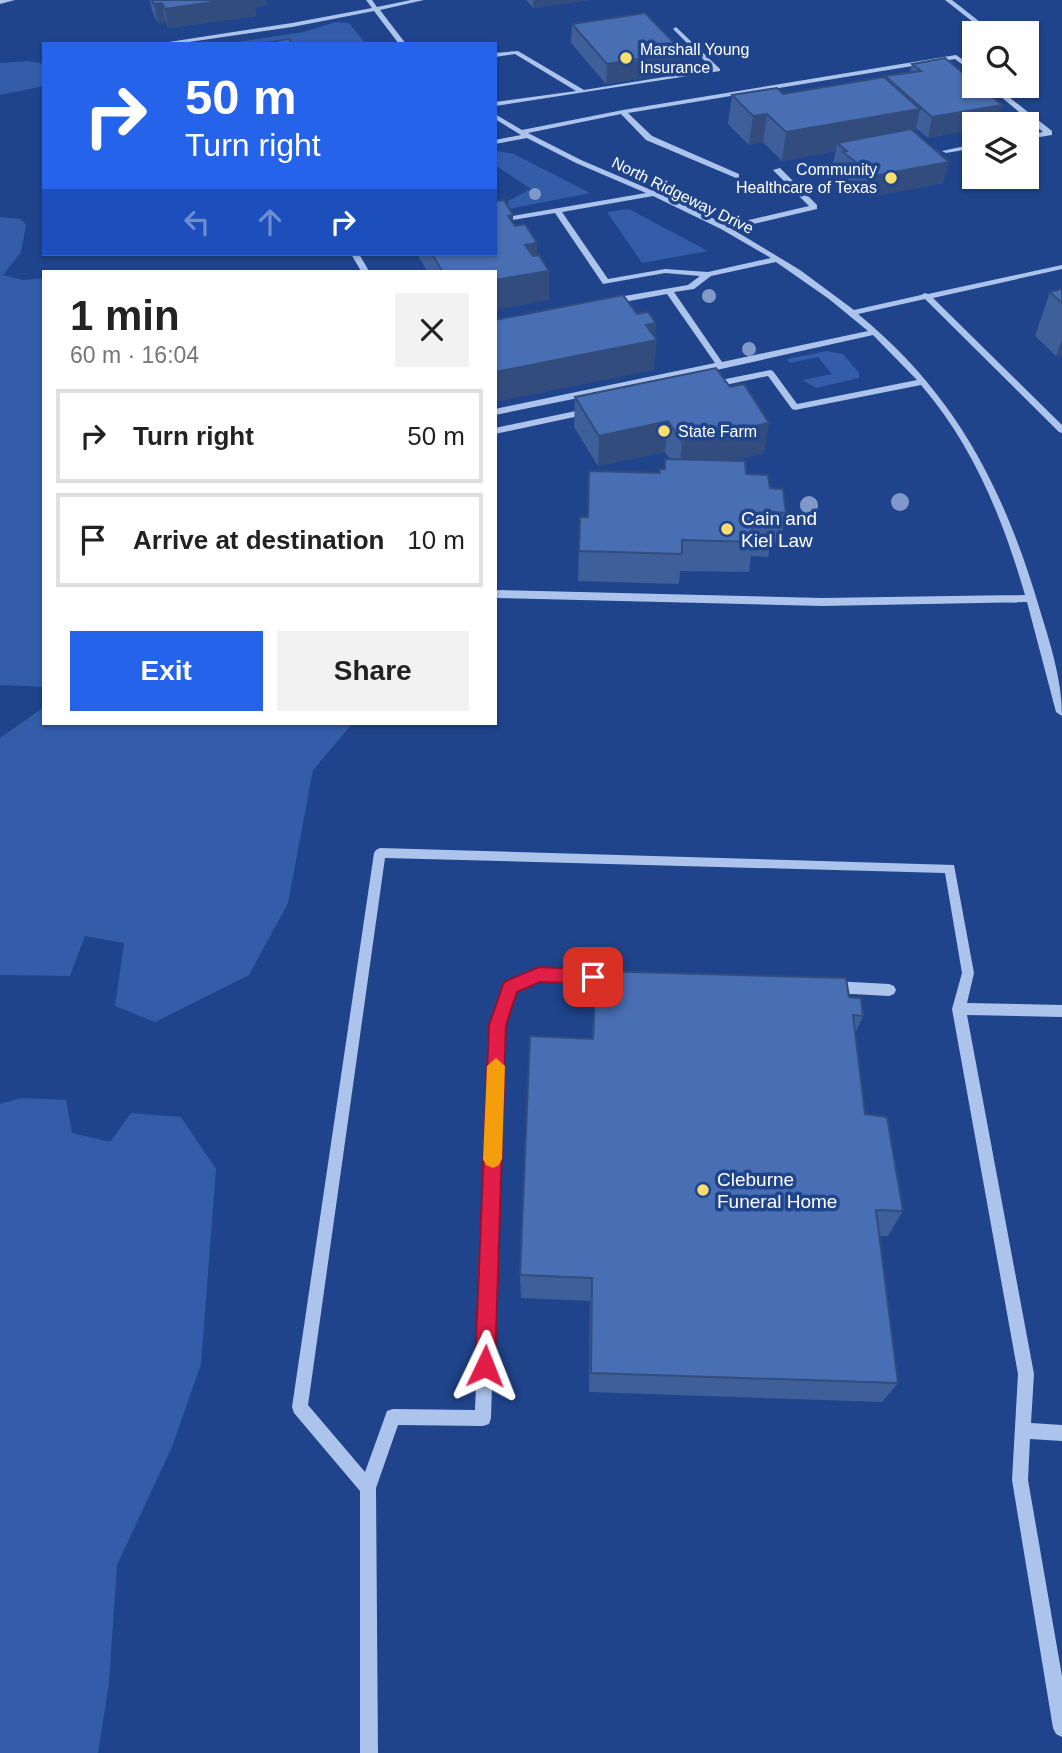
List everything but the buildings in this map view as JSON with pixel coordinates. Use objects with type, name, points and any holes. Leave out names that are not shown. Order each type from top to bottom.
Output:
[{"type":"street","points":[[0,2],[12,0]]},
{"type":"street","points":[[369,0],[401,42]]},
{"type":"street","points":[[173,42],[292,25],[421,0]]},
{"type":"street","points":[[948,0],[975,21]]},
{"type":"street","points":[[497,104],[718,70],[676,29]]},
{"type":"street","points":[[497,55],[516,52],[583,92]]},
{"type":"street","points":[[497,141],[623,112],[956,57],[962,62]]},
{"type":"street","points":[[1006,98],[1023,112]]},
{"type":"street","name":"North Ridgeway Drive","points":[[497,117],[526,134],[725,228],[777,259],[875,332],[921,382],[975,456],[1000,510],[1032,597],[1062,712]]},
{"type":"street","points":[[1039,125],[1049,133],[1039,134]]},
{"type":"street","points":[[946,151],[962,148]]},
{"type":"street","points":[[725,228],[814,207],[777,170]]},
{"type":"street","points":[[497,221],[655,194]]},
{"type":"street","points":[[557,211],[606,282],[665,271],[708,274],[777,259]]},
{"type":"street","points":[[851,313],[1062,267]]},
{"type":"street","points":[[602,303],[691,286],[708,274]]},
{"type":"street","points":[[925,295],[1062,430]]},
{"type":"street","points":[[497,412],[875,332]]},
{"type":"street","points":[[706,386],[770,373],[795,407],[921,382]]},
{"type":"street","points":[[497,431],[603,408]]},
{"type":"street","points":[[497,594],[822,602],[1032,597]]},
{"type":"street","points":[[1048,660],[1062,660]]},
{"type":"street","points":[[368,1488],[300,1407],[380,853],[950,868],[968,974],[960,1009],[1026,1374],[1020,1480],[1062,1728]]},
{"type":"street","points":[[369,1753],[368,1488],[393,1417],[483,1418],[497,1025],[510,987],[539,975],[620,978]]},
{"type":"street","points":[[822,987],[889,990]]},
{"type":"street","points":[[960,1009],[1062,1011]]},
{"type":"street","points":[[1023,1432],[1062,1433]]},
{"type":"lane","points":[[623,112],[649,138],[736,176]]},
{"type":"lane","points":[[669,290],[721,366]]},
{"type":"shaded area","points":[[336,22],[349,23],[364,42],[238,42],[303,32]]},
{"type":"shaded area","points":[[27,61],[42,64],[42,86],[0,95],[0,63]]},
{"type":"shaded area","points":[[497,151],[514,154],[590,193],[509,209],[508,201],[531,189],[497,166]]},
{"type":"shaded area","points":[[629,209],[708,251],[642,263],[607,212]]},
{"type":"shaded area","points":[[0,217],[21,219],[26,225],[21,252],[3,275],[23,280],[42,278],[42,687],[0,685]]},
{"type":"shaded area","points":[[827,351],[843,354],[859,373],[859,378],[816,388],[803,380],[832,374],[818,357],[790,363],[787,359]]},
{"type":"shaded area","points":[[42,708],[42,725],[351,725],[313,770],[288,903],[249,975],[155,1022],[115,1006],[124,943],[85,936],[70,976],[0,975],[0,738]]},
{"type":"shaded area","points":[[21,1098],[66,1100],[72,1133],[110,1142],[131,1113],[181,1117],[216,1169],[201,1364],[172,1447],[117,1565],[109,1683],[98,1753],[0,1753],[0,1104]]},
{"type":"slow traffic","points":[[493,1159],[496,1066]]},
{"type":"place","name":"Marshall Young Insurance","points":[[626,58]]},
{"type":"place","name":"Community Healthcare of Texas","points":[[891,178]]},
{"type":"place","name":"State Farm","points":[[664,431]]},
{"type":"place","name":"Cain and Kiel Law","points":[[727,529]]},
{"type":"place","name":"Cleburne Funeral Home","points":[[703,1190]]},
{"type":"route","points":[[485,1366],[497,1025],[510,987],[539,975],[593,977]]}]
